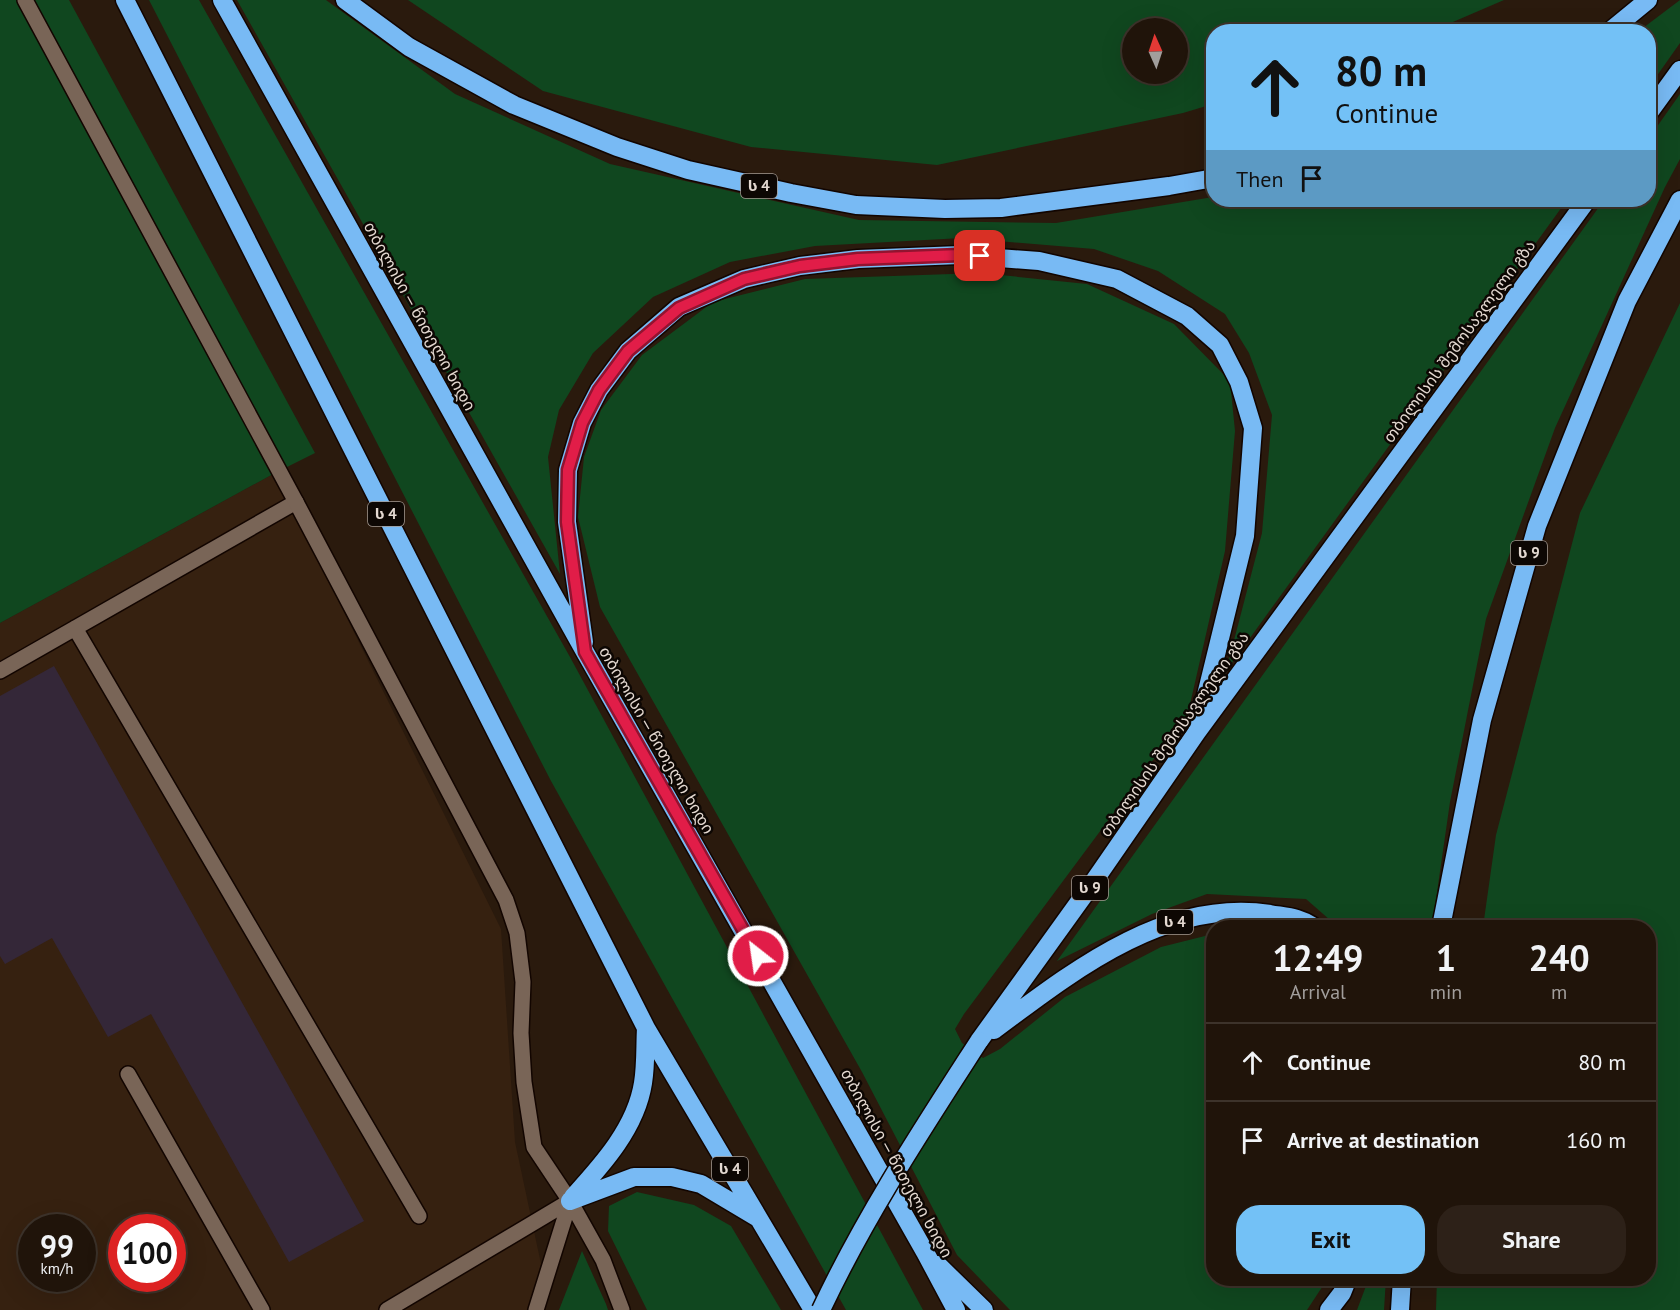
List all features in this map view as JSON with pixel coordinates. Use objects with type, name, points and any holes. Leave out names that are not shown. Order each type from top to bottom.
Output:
[{"type":"highway","name":"ს 4","points":[[125,0],[646,1028],[813,1310]]},
{"type":"highway","name":"თბილისი — წითელი ხიდი","points":[[222,0],[585,652],[956,1310]]},
{"type":"highway","name":"ს 4","points":[[345,0],[409,47],[514,105],[617,147],[688,170],[791,193],[856,205],[945,209],[1001,208],[1206,179]]},
{"type":"highway","points":[[1619,24],[1648,0]]},
{"type":"highway","points":[[1656,103],[1680,70]]},
{"type":"highway","name":"ს 9","points":[[1442,920],[1482,720],[1537,526],[1628,301],[1680,200]]},
{"type":"highway","name":"თბილისის შემოსავლელი გზა","points":[[821,1310],[842,1265],[914,1142],[979,1041],[1092,884],[1197,732],[1582,207]]},
{"type":"highway","name":"ს 9","points":[[585,652],[567,522],[568,470],[582,423],[599,390],[628,351],[679,308],[744,279],[800,266],[858,259],[960,255],[1040,261],[1117,279],[1187,316],[1220,345],[1239,382],[1253,428],[1245,536],[1197,732]]},
{"type":"highway","name":"ს 4","points":[[979,1041],[1050,988],[1115,947],[1166,924],[1204,914],[1256,912],[1304,920]]},
{"type":"highway","points":[[570,1201],[606,1161],[632,1117],[643,1085],[646,1028]]},
{"type":"highway","points":[[570,1201],[634,1177],[672,1177],[700,1184],[760,1220]]},
{"type":"highway","points":[[925,1252],[984,1310]]},
{"type":"highway","points":[[1329,1310],[1345,1286]]},
{"type":"highway","points":[[1400,1310],[1402,1286]]},
{"type":"street","points":[[26,0],[296,502],[506,900],[517,933],[524,982],[521,1033],[524,1082],[534,1147],[570,1201],[603,1260],[622,1310]]},
{"type":"street","points":[[0,671],[296,502]]},
{"type":"street","points":[[75,628],[419,1216]]},
{"type":"street","points":[[128,1074],[262,1310]]},
{"type":"street","points":[[387,1310],[570,1201]]},
{"type":"street","points":[[536,1310],[570,1201]]},
{"type":"shaded area","points":[[275,473],[501,929],[515,1142],[541,1264],[529,1310],[0,1310],[0,623]]},
{"type":"green space","points":[[0,0],[69,0],[315,453],[0,623]]},
{"type":"green space","points":[[149,0],[199,0],[570,657],[923,1310],[846,1310],[551,781]]},
{"type":"green space","points":[[237,0],[326,0],[455,94],[610,164],[859,220],[1056,223],[1206,198],[1206,207],[1562,207],[1226,671],[1262,533],[1272,415],[1249,353],[1225,314],[1158,271],[1094,249],[962,238],[815,246],[730,262],[653,297],[593,353],[559,410],[548,457],[560,574]]},
{"type":"green space","points":[[408,0],[1504,0],[1448,24],[1206,24],[1206,106],[1183,113],[937,165],[751,147],[543,91]]},
{"type":"green space","points":[[1680,0],[1680,43],[1656,77],[1656,24],[1648,24]]},
{"type":"green space","points":[[1680,94],[1680,159],[1656,207],[1656,128]]},
{"type":"green space","points":[[1599,207],[1656,207],[1555,428],[1486,619],[1450,802],[1433,920],[1330,920],[1306,899],[1207,894],[1152,914],[1057,961]]},
{"type":"green space","points":[[981,273],[1087,284],[1174,324],[1230,381],[1235,431],[1225,551],[1188,713],[955,1029],[962,1043],[983,1058],[1000,1049],[1065,997],[1161,947],[1206,936],[1206,1286],[1323,1286],[1307,1310],[1010,1310],[957,1255],[862,1072],[600,607],[578,517],[584,457],[601,410],[642,355],[713,302],[805,279]]},
{"type":"green space","points":[[1680,303],[1680,1310],[1436,1310],[1437,1286],[1656,1286],[1656,920],[1484,920],[1496,835],[1580,513]]},
{"type":"green space","points":[[637,1192],[694,1205],[731,1226],[781,1310],[647,1310],[608,1231],[609,1206]]},
{"type":"green space","points":[[582,1251],[606,1304],[608,1310],[559,1310]]},
{"type":"green space","points":[[1366,1286],[1386,1286],[1384,1310],[1357,1310]]},
{"type":"building","points":[[54,666],[364,1221],[289,1262],[151,1014],[108,1037],[52,938],[5,964],[0,956],[0,696]]},
{"type":"route","points":[[758,956],[585,652],[567,522],[568,470],[582,423],[599,390],[628,351],[679,308],[744,279],[800,266],[858,259],[980,256]]}]
